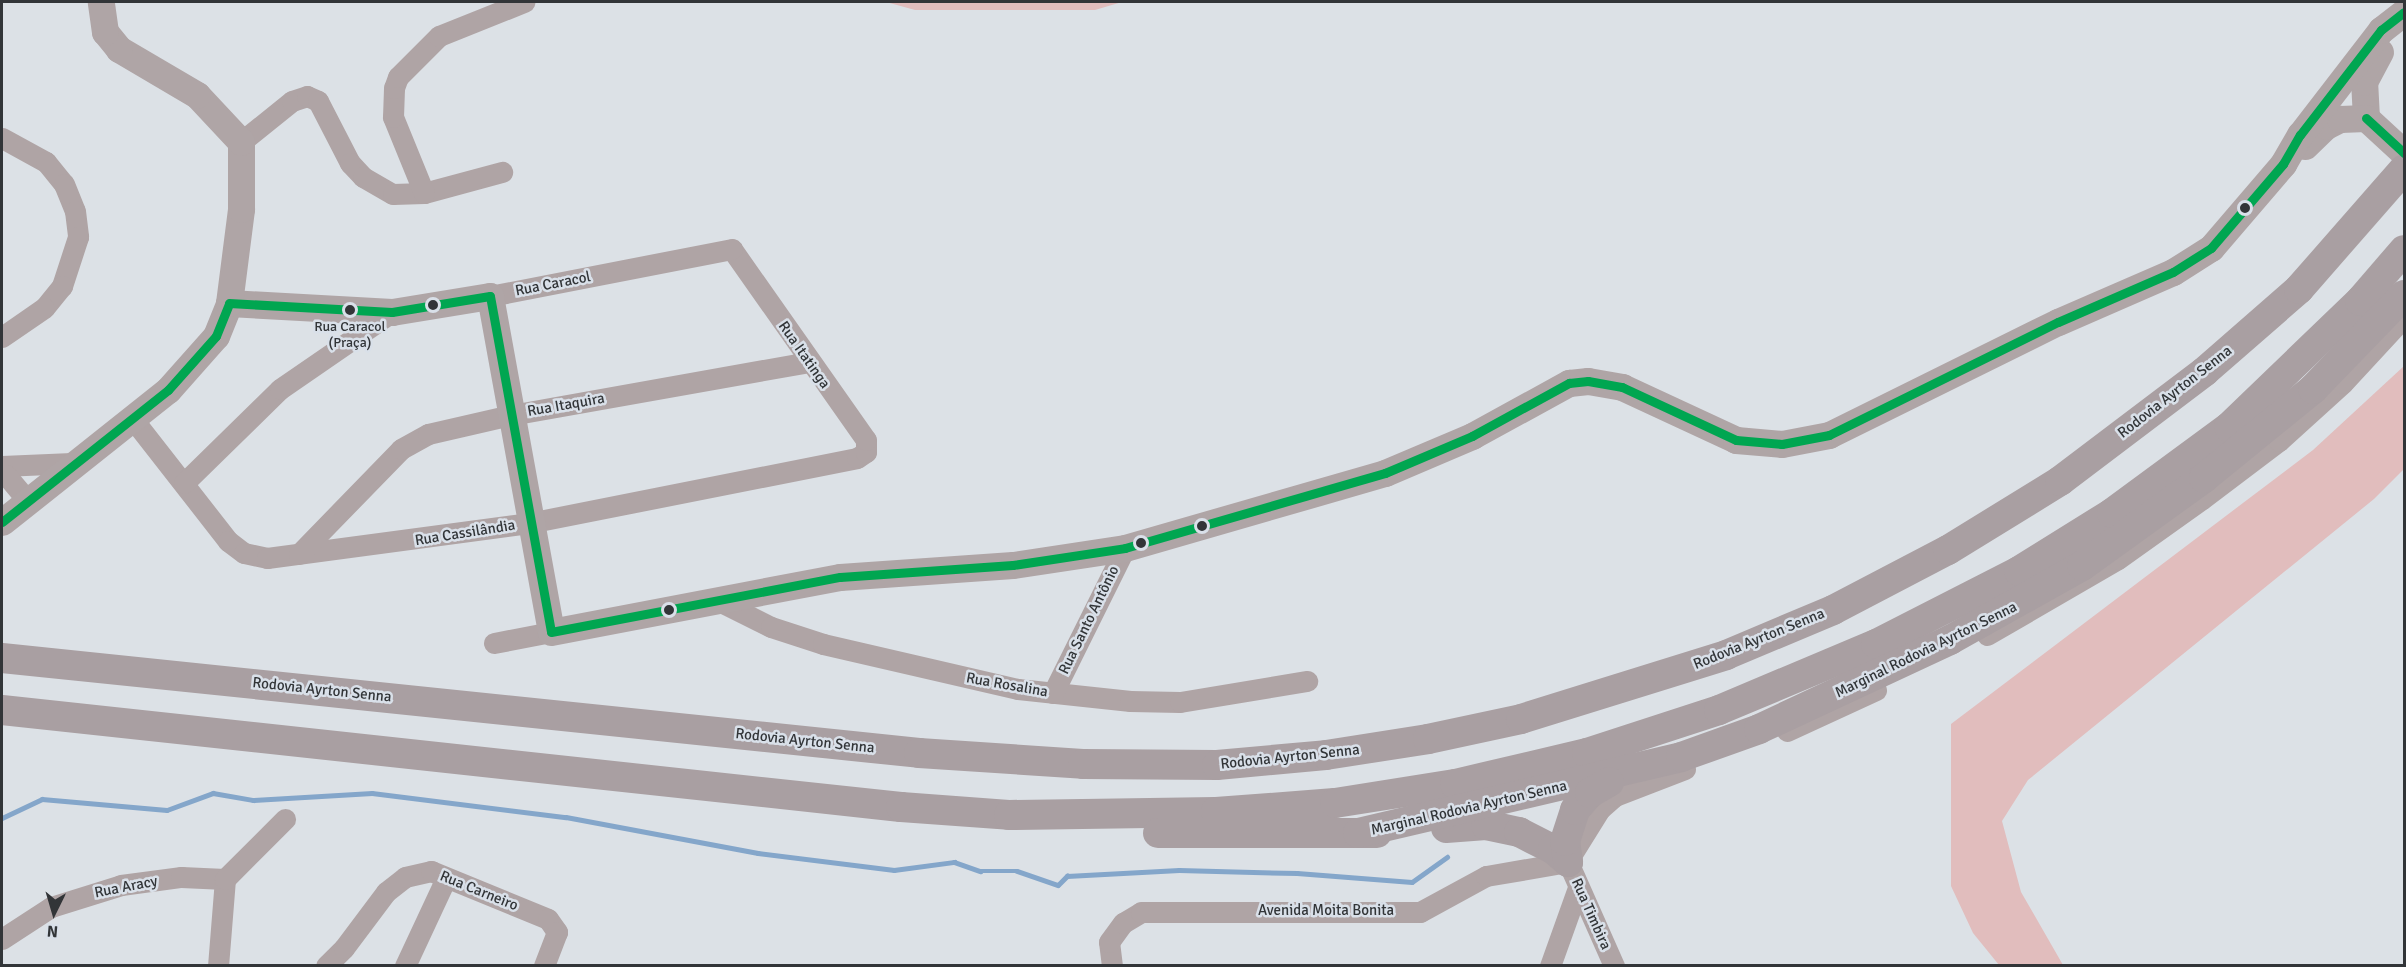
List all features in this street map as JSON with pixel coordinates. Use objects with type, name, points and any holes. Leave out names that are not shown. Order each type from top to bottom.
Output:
[{"type":"highway","name":"Rodovia Ayrton Senna","points":[[2,658],[919,753],[1083,764],[1217,765],[1326,755],[1428,739],[1521,719],[1726,655],[1833,610],[1948,550],[2060,481],[2204,372],[2299,289],[2404,169]]},
{"type":"highway","points":[[1009,814],[1216,812],[1335,803],[1455,784],[1587,753],[1801,678],[2019,571],[2112,513],[2229,427],[2360,301],[2404,250]]},
{"type":"highway","name":"Marginal Rodovia Ayrton Senna","points":[[1358,833],[1625,773],[1759,729],[1892,669],[2082,566],[2274,422],[2349,355],[2404,295]]},
{"type":"highway","points":[[2,710],[901,807],[1009,814],[1151,833],[1358,833],[1497,827],[1534,838],[1573,875]]},
{"type":"highway","points":[[1573,875],[1565,841],[1580,802],[1625,773]]},
{"type":"main road","points":[[9,514],[132,418],[195,363],[216,336],[229,303],[241,209],[241,142],[197,95],[119,49],[105,32],[101,2]]},
{"type":"main road","points":[[2372,124],[2367,74],[2402,15]]},
{"type":"main road","points":[[2283,164],[2300,135],[2381,30],[2402,15]]},
{"type":"main road","points":[[490,296],[529,523],[551,632],[859,574],[1022,564],[1125,548],[1385,473],[1472,436],[1569,383],[1588,381],[1622,387],[1736,440],[1782,444],[1829,435],[2058,322],[2173,272],[2211,248],[2283,164],[2326,126],[2340,119],[2372,124],[2404,153]]},
{"type":"main road","name":"Rua Caracol","points":[[229,303],[393,312],[490,296]]},
{"type":"street","points":[[424,193],[393,117],[394,88],[399,77],[439,36],[524,2]]},
{"type":"street","points":[[241,142],[292,101],[313,97],[363,177],[393,194],[424,193],[502,172]]},
{"type":"street","points":[[2,138],[46,162],[64,184],[75,211],[78,237],[62,286],[44,308],[2,337]]},
{"type":"street","name":"Rua Caracol","points":[[490,296],[732,249]]},
{"type":"street","name":"Rua Itatinga","points":[[732,249],[808,362],[866,440],[866,452],[857,458]]},
{"type":"street","points":[[183,483],[280,389],[393,312]]},
{"type":"street","name":"Marginal Rodovia Ayrton Senna","points":[[1551,966],[1573,875],[1600,808],[1628,788],[1824,716],[2028,614],[2118,559],[2279,441],[2343,383],[2404,317]]},
{"type":"street","name":"Rua Itaquira","points":[[299,554],[414,440],[511,415],[808,362]]},
{"type":"street","name":"Rua Cassilândia","points":[[132,418],[228,541],[243,554],[267,558],[529,523],[857,458]]},
{"type":"street","points":[[2,466],[72,463]]},
{"type":"street","points":[[2,476],[6,475],[9,514]]},
{"type":"street","name":"Rua Santo Antônio","points":[[1053,693],[1125,548]]},
{"type":"street","name":"Rua Rosalina","points":[[717,600],[771,627],[823,644],[987,683],[1053,693],[1130,702],[1180,702],[1307,681]]},
{"type":"street","points":[[494,643],[551,632]]},
{"type":"street","points":[[218,966],[225,879],[285,819]]},
{"type":"street","name":"Rua Carneiro","points":[[326,966],[344,948],[386,892],[405,877],[430,871],[548,919],[557,932],[544,966]]},
{"type":"street","name":"Avenida Moita Bonita","points":[[1113,966],[1109,942],[1123,923],[1141,912],[1420,912],[1486,876],[1573,875]]},
{"type":"street","name":"Rua Timbira","points":[[1573,875],[1614,966]]},
{"type":"street","name":"Rua Aracy","points":[[2,939],[51,907],[121,885],[181,877],[225,879]]},
{"type":"street","points":[[405,966],[446,878]]},
{"type":"shaded area","points":[[886,2],[1122,2],[1095,10],[915,10]]},
{"type":"shaded area","points":[[2404,366],[2404,469],[2374,499],[2028,780],[2002,821],[2021,892],[2063,965],[1999,965],[1973,933],[1951,886],[1951,724],[2313,450]]},
{"type":"waterway","points":[[2,818],[42,799],[167,810],[213,793],[253,800],[372,793],[566,817],[758,853],[894,870],[954,862],[980,871],[1017,871],[1058,885],[1067,876],[1179,870],[1297,873],[1412,882],[1447,857]]},
{"type":"transit line","points":[[551,632],[840,577],[1013,565],[1125,548],[1385,473],[1472,436],[1569,383],[1588,381],[1622,387],[1736,440],[1782,444],[1829,435],[2058,322],[2173,272],[2211,248],[2283,164],[2300,135],[2381,30],[2404,12]]},
{"type":"transit line","points":[[2366,118],[2404,153]]},
{"type":"transit line","points":[[490,296],[551,632]]},
{"type":"transit line","points":[[229,303],[392,312],[490,296]]},
{"type":"transit line","points":[[2,522],[168,390],[216,336],[229,303]]},
{"type":"place","name":"Rua Caracol (Praça)","points":[[350,310]]}]
